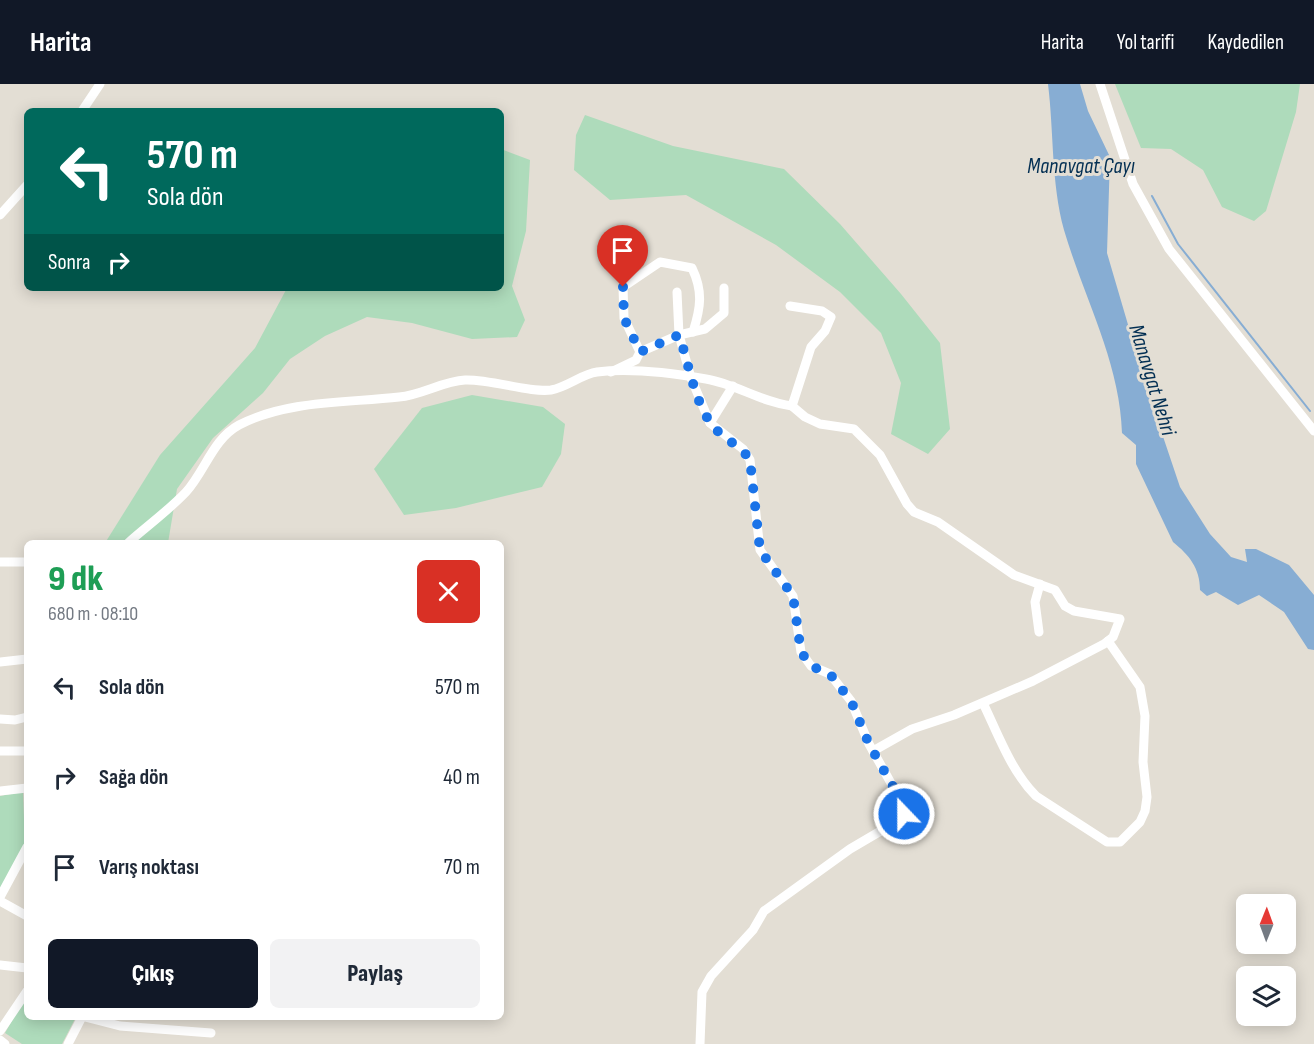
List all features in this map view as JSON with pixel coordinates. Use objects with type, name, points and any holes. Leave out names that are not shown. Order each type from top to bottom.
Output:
[{"type":"street","points":[[84,108],[100,84]]},
{"type":"street","points":[[1100,84],[1133,184],[1169,249],[1314,431]]},
{"type":"street","points":[[0,215],[24,188]]},
{"type":"street","points":[[640,352],[624,318],[623,287],[660,262],[692,268],[697,278],[702,295],[693,332]]},
{"type":"street","points":[[609,373],[636,360],[640,352],[679,335],[705,329],[724,314],[724,288]]},
{"type":"street","points":[[677,292],[679,335],[692,378],[710,423],[743,449],[750,460],[760,550],[793,596],[801,652],[811,666],[830,674],[851,701],[873,750],[905,808],[901,819],[850,849],[764,911],[753,930],[711,976],[702,992],[700,1044]]},
{"type":"street","points":[[790,306],[822,311],[831,317],[825,332],[811,346],[792,406]]},
{"type":"street","points":[[131,540],[186,492],[206,460],[237,426],[261,416],[369,398],[401,397],[465,380],[549,390],[570,385],[596,372],[640,372],[705,379],[733,386],[776,404],[792,406],[820,424],[854,429],[880,455],[914,512],[938,522],[1014,575],[1055,590],[1065,606],[1074,611],[1120,619],[1113,637],[1033,681],[983,703],[912,729],[873,750]]},
{"type":"street","points":[[710,423],[733,386]]},
{"type":"street","points":[[0,562],[24,562]]},
{"type":"street","points":[[1039,632],[1035,602],[1040,584]]},
{"type":"street","points":[[983,703],[1009,757],[1031,791],[1107,842],[1120,842],[1140,822],[1148,797],[1143,762],[1144,716],[1140,687],[1108,640]]},
{"type":"street","points":[[0,663],[24,659]]},
{"type":"street","points":[[0,719],[24,718]]},
{"type":"street","points":[[0,751],[24,751]]},
{"type":"street","points":[[0,791],[24,788]]},
{"type":"street","points":[[24,853],[0,899],[24,914]]},
{"type":"street","points":[[0,965],[24,968]]},
{"type":"street","points":[[0,1031],[24,995]]},
{"type":"street","points":[[68,1044],[81,1020]]},
{"type":"street","points":[[95,1020],[120,1026],[211,1033]]},
{"type":"street","points":[[0,1040],[5,1044]]},
{"type":"green space","points":[[1115,84],[1300,84],[1296,112],[1266,211],[1254,221],[1222,207],[1203,170],[1171,149],[1141,148]]},
{"type":"green space","points":[[585,115],[673,146],[784,169],[840,224],[940,343],[950,429],[928,454],[891,434],[901,383],[881,333],[840,292],[776,245],[686,195],[610,200],[574,170],[576,135]]},
{"type":"green space","points":[[504,150],[530,160],[526,231],[512,286],[525,320],[517,337],[472,339],[412,323],[367,317],[325,336],[290,359],[263,393],[213,438],[177,489],[168,540],[107,540],[160,455],[255,348],[285,291],[504,291]]},
{"type":"green space","points":[[472,395],[543,407],[565,424],[561,454],[542,487],[456,508],[404,515],[374,469],[422,408]]},
{"type":"green space","points":[[23,792],[24,848],[0,889],[0,796]]},
{"type":"green space","points":[[24,999],[24,1020],[74,1020],[62,1044],[22,1044],[5,1033]]},
{"type":"water","name":"Manavgat Çayı","points":[[1048,84],[1080,84],[1088,111],[1110,157],[1107,253],[1146,386],[1180,487],[1210,534],[1231,557],[1247,562],[1245,549],[1256,549],[1289,565],[1314,595],[1314,650],[1308,649],[1284,612],[1259,595],[1238,605],[1216,592],[1207,596],[1200,590],[1196,569],[1189,557],[1173,542],[1136,464],[1136,445],[1122,433],[1120,407],[1108,355],[1064,230],[1055,176]]},
{"type":"waterway","points":[[1152,196],[1178,244],[1310,411]]},
{"type":"route","points":[[623,287],[624,318],[640,352],[679,335],[692,378],[710,423],[743,449],[750,460],[760,550],[793,596],[801,652],[811,666],[830,674],[851,701],[869,744],[905,808],[904,814]]},
{"type":"water label","name":"Manavgat Nehri","points":[[1152,380]]}]
